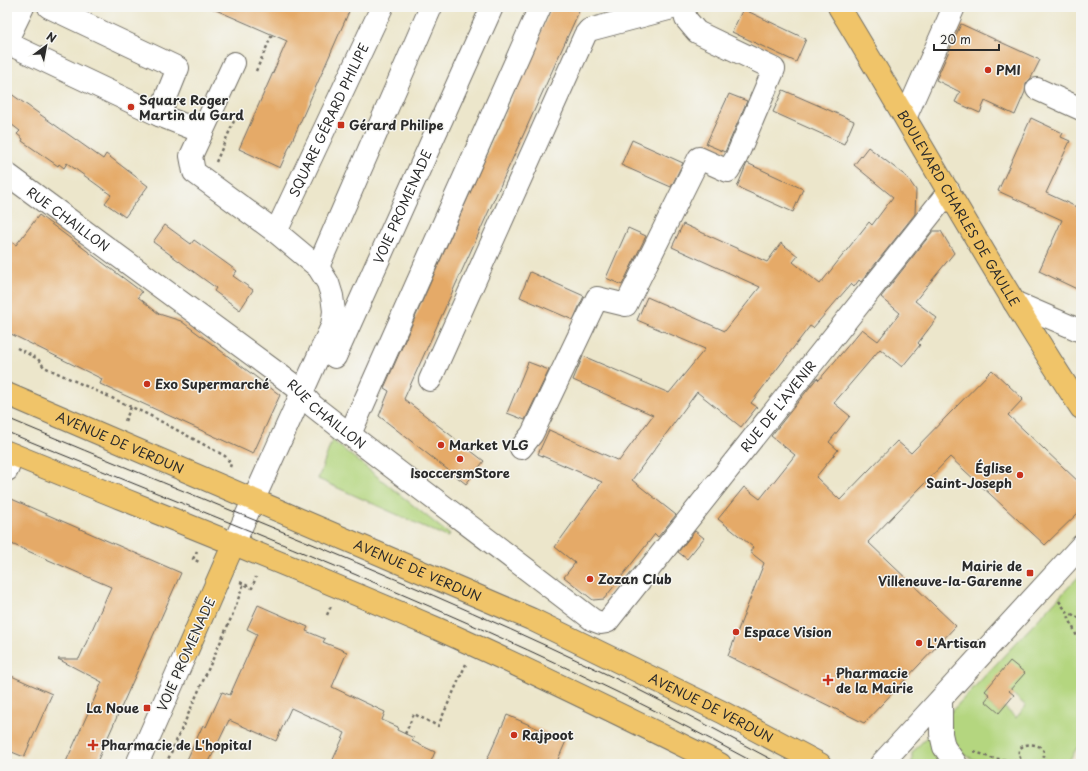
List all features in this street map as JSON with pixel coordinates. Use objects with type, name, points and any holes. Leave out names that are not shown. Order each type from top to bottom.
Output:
[{"type":"main road","name":"BOULEVARD CHARLES DE GAULLE","points":[[839,7],[906,116],[967,225],[1081,408]]},
{"type":"main road","name":"AVENUE DE VERDUN","points":[[7,394],[531,619],[716,709],[820,764]]},
{"type":"main road","points":[[9,459],[234,543],[438,630],[598,704],[715,763]]},
{"type":"main road","name":"VOIE PROMENADE","points":[[186,653],[234,543]]},
{"type":"street","points":[[23,7],[7,42],[159,115],[202,132]]},
{"type":"street","points":[[49,7],[178,68],[159,115]]},
{"type":"street","name":"SQUARE GÉRARD PHILIPE","points":[[276,232],[382,7]]},
{"type":"street","points":[[318,267],[431,7]]},
{"type":"street","name":"VOIE PROMENADE","points":[[234,543],[254,500],[308,400],[492,7]]},
{"type":"street","points":[[350,434],[540,7]]},
{"type":"street","points":[[430,380],[585,35],[589,30],[676,7]]},
{"type":"street","points":[[521,448],[532,434],[597,298],[626,305],[699,158],[728,171],[736,158],[774,69],[697,32],[686,19],[683,7]]},
{"type":"street","points":[[906,116],[954,7]]},
{"type":"street","points":[[234,63],[191,156],[194,172],[276,232],[318,267],[328,283],[334,311],[332,326],[308,400]]},
{"type":"street","points":[[1038,89],[1081,109]]},
{"type":"street","name":"RUE CHAILLON","points":[[7,174],[296,387],[308,400],[439,504],[593,620],[601,623],[607,622]]},
{"type":"street","name":"RUE DE L'AVENIR","points":[[607,622],[949,191]]},
{"type":"street","points":[[1014,302],[1081,332]]},
{"type":"street","points":[[881,764],[1081,546]]},
{"type":"street","name":"VOIE PROMENADE","points":[[137,764],[186,653]]},
{"type":"street","points":[[941,699],[941,734],[944,747],[964,757]]},
{"type":"path","points":[[17,348],[38,359],[44,367],[132,407],[225,456],[231,464],[229,474]]},
{"type":"path","points":[[125,422],[132,407]]},
{"type":"path","name":"VOIE PROMENADE","points":[[166,764],[232,616],[244,584],[242,576]]},
{"type":"path","points":[[1047,584],[1066,611],[1081,646]]},
{"type":"path","points":[[1066,611],[1081,619]]},
{"type":"path","points":[[405,734],[414,714],[438,726],[466,663]]},
{"type":"path","points":[[964,757],[991,758],[1023,763],[1020,751],[1025,745],[1032,743],[1036,744],[1042,749],[1043,757],[1039,764]]},
{"type":"path","points":[[849,764],[851,760]]},
{"type":"green space","points":[[332,440],[450,535],[447,537],[318,479]]},
{"type":"green space","points":[[1081,574],[1081,750],[1077,748],[1067,764],[983,764],[955,750],[948,715]],"holes":[[[996,679],[1026,706],[1016,718],[1004,707],[999,713],[985,701],[990,695],[986,691]]]},
{"type":"green space","points":[[933,730],[949,764],[912,763],[912,753]]},
{"type":"building","points":[[209,7],[351,7],[280,168],[239,149],[287,41]]},
{"type":"building","points":[[552,7],[581,7],[404,399],[484,461],[466,484],[379,416],[389,391],[384,388]]},
{"type":"building","points":[[743,9],[806,39],[796,62],[732,32]]},
{"type":"building","name":"PMI","points":[[961,24],[1040,60],[1031,78],[1026,84],[1025,92],[1015,115],[985,101],[980,113],[955,102],[960,92],[936,80]]},
{"type":"building","points":[[783,90],[854,121],[844,144],[773,112]]},
{"type":"building","points":[[7,91],[103,159],[106,154],[148,186],[125,217],[105,203],[111,195],[67,163],[64,168],[59,164],[58,166],[22,141],[23,139],[17,134],[20,131],[7,121]]},
{"type":"building","points":[[729,94],[747,101],[725,152],[706,144]]},
{"type":"building","points":[[1031,118],[1063,133],[1061,137],[1070,141],[1046,193],[1081,209],[1081,291],[1039,271],[1062,220],[998,191]]},
{"type":"building","points":[[632,140],[683,163],[671,187],[621,165]]},
{"type":"building","points":[[868,147],[907,177],[916,190],[915,214],[861,282],[859,280],[854,287],[851,284],[813,328],[810,326],[751,403],[757,407],[741,427],[697,392],[632,480],[676,515],[658,537],[655,534],[604,599],[593,600],[564,577],[575,563],[555,547],[602,482],[538,454],[549,430],[619,461],[653,415],[573,380],[583,356],[669,393],[705,349],[637,320],[647,297],[725,331],[760,287],[672,247],[683,224],[767,262],[781,243],[798,256],[793,262],[820,284],[869,222],[872,225],[893,197],[854,165]]},
{"type":"building","points":[[747,163],[803,189],[793,212],[737,187]]},
{"type":"building","points":[[39,215],[142,292],[138,297],[159,314],[181,321],[280,395],[253,454],[100,384],[102,379],[7,332],[7,239],[16,245]]},
{"type":"building","points":[[165,225],[191,244],[194,240],[237,271],[233,276],[253,290],[240,310],[214,291],[216,288],[153,242]]},
{"type":"building","points":[[628,228],[646,236],[622,285],[606,278]]},
{"type":"building","points":[[933,231],[941,231],[954,253],[915,301],[937,318],[918,343],[920,345],[902,367],[880,349],[834,403],[850,416],[829,442],[838,450],[816,477],[840,500],[897,441],[911,453],[992,370],[1023,399],[1008,415],[1081,484],[1081,510],[1045,545],[950,457],[868,542],[956,626],[864,723],[728,656],[764,563],[750,552],[753,547],[718,519],[744,487],[760,499],[795,455],[771,436],[817,378],[819,380],[862,329],[878,341],[900,313],[881,297]]},
{"type":"building","points":[[530,272],[584,296],[573,320],[520,297]]},
{"type":"building","points":[[528,362],[549,370],[525,420],[507,413]]},
{"type":"building","points":[[7,497],[181,573],[96,764],[65,764],[102,682],[58,659],[79,659],[111,587],[7,542]]},
{"type":"building","points":[[695,531],[704,538],[687,559],[678,552]]},
{"type":"building","points":[[258,605],[308,627],[306,631],[325,639],[323,642],[347,652],[332,687],[385,712],[382,720],[398,727],[397,730],[414,738],[412,741],[435,752],[430,764],[331,764],[345,733],[291,708],[276,741],[229,720],[208,764],[185,764],[203,725],[206,727],[222,692],[230,695],[257,634],[247,629]]},
{"type":"building","points":[[1010,661],[1025,673],[1009,691],[1014,695],[999,713],[985,701],[990,695],[985,691]]},
{"type":"building","points":[[7,674],[52,694],[24,757],[7,750]]},
{"type":"building","points":[[507,715],[566,741],[556,764],[485,764]]},
{"type":"tram line","points":[[7,418],[318,546],[472,612],[625,683],[780,764]]},
{"type":"tram line","points":[[7,432],[292,548],[481,629],[574,671],[666,716],[757,764]]},
{"type":"place","name":"PMI","points":[[988,70]]},
{"type":"place","name":"Square Roger Martin du Gard","points":[[131,107]]},
{"type":"place","name":"Gérard Philipe","points":[[341,125]]},
{"type":"place","name":"Exo Supermarché","points":[[147,384]]},
{"type":"place","name":"Market VLG","points":[[441,445]]},
{"type":"place","name":"IsoccersmStore","points":[[460,459]]},
{"type":"place","name":"Église Saint-Joseph","points":[[1020,475]]},
{"type":"place","name":"Mairie de Villeneuve-la-Garenne","points":[[1030,573]]},
{"type":"place","name":"Zozan Club","points":[[590,579]]},
{"type":"place","name":"Espace Vision","points":[[736,632]]},
{"type":"place","name":"L'Artisan","points":[[919,643]]},
{"type":"place","name":"Pharmacie de la Mairie","points":[[828,680]]},
{"type":"place","name":"La Noue","points":[[147,708]]},
{"type":"place","name":"Rajpoot","points":[[514,735]]},
{"type":"place","name":"Pharmacie de L'hopital","points":[[93,745]]}]
